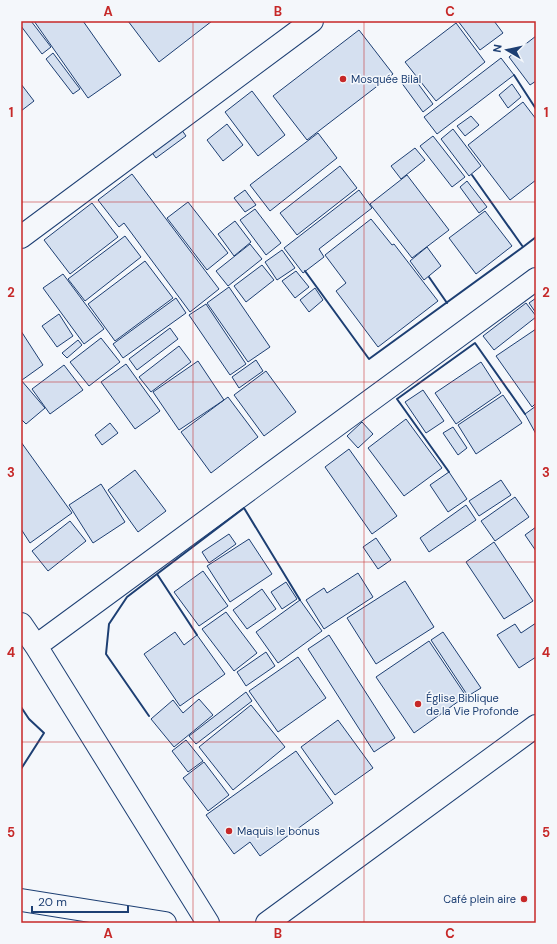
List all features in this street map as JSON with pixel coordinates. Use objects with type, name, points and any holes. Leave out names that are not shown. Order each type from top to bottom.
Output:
[{"type":"street","points":[[21,237],[312,21]]},
{"type":"street","points":[[36,646],[536,279]]},
{"type":"street","points":[[21,624],[208,923]]},
{"type":"street","points":[[267,923],[536,726]]},
{"type":"street","points":[[21,900],[165,923]]},
{"type":"building","points":[[21,21],[31,21],[51,47],[42,54],[21,26]]},
{"type":"building","points":[[34,21],[83,21],[121,75],[88,98]]},
{"type":"building","points":[[128,21],[212,21],[159,62]]},
{"type":"building","points":[[458,21],[494,21],[503,33],[480,50]]},
{"type":"building","points":[[456,23],[485,62],[436,101],[405,62]]},
{"type":"building","points":[[359,30],[393,74],[307,140],[273,96]]},
{"type":"building","points":[[536,36],[536,81],[530,85],[509,57]]},
{"type":"building","points":[[53,53],[80,89],[73,94],[46,59]]},
{"type":"building","points":[[501,58],[514,75],[437,134],[424,117]]},
{"type":"building","points":[[411,74],[433,104],[423,112],[401,82]]},
{"type":"building","points":[[21,84],[34,101],[21,111]]},
{"type":"building","points":[[512,84],[521,97],[508,108],[499,95]]},
{"type":"building","points":[[252,91],[285,135],[258,156],[225,112]]},
{"type":"building","points":[[523,102],[536,119],[536,180],[510,200],[468,145]]},
{"type":"building","points":[[471,116],[479,125],[465,136],[457,126]]},
{"type":"building","points":[[177,123],[186,136],[156,158],[147,146]]},
{"type":"building","points":[[227,124],[243,145],[223,161],[207,140]]},
{"type":"building","points":[[453,129],[481,166],[469,176],[441,139]]},
{"type":"building","points":[[318,133],[337,158],[270,211],[250,185]]},
{"type":"building","points":[[433,136],[465,177],[452,187],[420,146]]},
{"type":"building","points":[[415,148],[425,160],[401,179],[391,166]]},
{"type":"building","points":[[340,166],[357,188],[297,235],[280,213]]},
{"type":"building","points":[[132,174],[219,289],[190,312],[124,223],[119,227],[98,200]]},
{"type":"building","points":[[407,175],[449,230],[412,258],[370,204]]},
{"type":"building","points":[[467,181],[487,207],[479,213],[460,187]]},
{"type":"building","points":[[245,190],[256,205],[245,212],[234,198]]},
{"type":"building","points":[[359,190],[372,208],[319,249],[324,257],[303,273],[284,248]]},
{"type":"building","points":[[188,202],[228,253],[207,270],[167,218]]},
{"type":"building","points":[[92,203],[118,237],[70,274],[44,240]]},
{"type":"building","points":[[255,209],[281,243],[266,255],[240,220]]},
{"type":"building","points":[[485,211],[512,246],[476,274],[449,238]]},
{"type":"building","points":[[371,219],[392,245],[394,244],[438,301],[378,347],[336,291],[346,283],[325,255]]},
{"type":"building","points":[[235,221],[251,242],[234,256],[218,234]]},
{"type":"building","points":[[125,236],[141,257],[85,301],[68,279]]},
{"type":"building","points":[[250,244],[262,259],[228,286],[216,271]]},
{"type":"building","points":[[427,247],[441,266],[424,280],[410,261]]},
{"type":"building","points":[[282,250],[295,268],[277,280],[265,262]]},
{"type":"building","points":[[145,261],[173,298],[115,341],[88,304]]},
{"type":"building","points":[[262,265],[274,280],[246,302],[234,286]]},
{"type":"building","points":[[296,271],[309,287],[295,298],[282,281]]},
{"type":"building","points":[[63,274],[104,329],[84,344],[43,288]]},
{"type":"building","points":[[229,287],[270,347],[248,362],[207,303]]},
{"type":"building","points":[[315,288],[323,300],[309,312],[300,300]]},
{"type":"building","points":[[176,298],[186,313],[123,358],[113,344]]},
{"type":"building","points":[[536,298],[536,313],[529,303]]},
{"type":"building","points":[[526,303],[536,317],[494,350],[483,336]]},
{"type":"building","points":[[206,304],[246,364],[230,375],[189,315]]},
{"type":"building","points":[[59,314],[73,336],[57,347],[42,326]]},
{"type":"building","points":[[170,328],[178,339],[137,370],[129,359]]},
{"type":"building","points":[[536,329],[536,403],[532,407],[496,356]]},
{"type":"building","points":[[21,331],[43,365],[22,380],[21,378]]},
{"type":"building","points":[[101,338],[120,362],[89,386],[70,362]]},
{"type":"building","points":[[78,340],[82,345],[67,358],[62,353]]},
{"type":"building","points":[[179,346],[191,362],[151,392],[139,377]]},
{"type":"building","points":[[256,360],[263,371],[239,388],[232,377]]},
{"type":"building","points":[[198,361],[224,400],[179,430],[153,392]]},
{"type":"building","points":[[481,362],[501,393],[456,424],[435,393]]},
{"type":"building","points":[[126,364],[160,411],[135,429],[101,382]]},
{"type":"building","points":[[64,365],[83,390],[50,414],[32,389]]},
{"type":"building","points":[[266,371],[296,412],[264,436],[234,395]]},
{"type":"building","points":[[21,380],[45,408],[26,424],[21,419]]},
{"type":"building","points":[[423,390],[444,421],[426,433],[405,402]]},
{"type":"building","points":[[503,395],[522,423],[476,454],[458,425]]},
{"type":"building","points":[[228,397],[258,437],[211,473],[181,432]]},
{"type":"building","points":[[536,406],[536,434],[525,414]]},
{"type":"building","points":[[406,419],[442,468],[404,496],[368,448]]},
{"type":"building","points":[[362,422],[373,434],[358,448],[347,436]]},
{"type":"building","points":[[110,423],[118,433],[102,445],[95,435]]},
{"type":"building","points":[[453,427],[467,448],[458,455],[443,433]]},
{"type":"building","points":[[21,442],[72,513],[30,543],[21,529]]},
{"type":"building","points":[[349,449],[397,516],[372,534],[325,467]]},
{"type":"building","points":[[135,470],[166,511],[138,532],[108,490]]},
{"type":"building","points":[[449,472],[467,499],[448,512],[430,485]]},
{"type":"building","points":[[501,480],[511,495],[479,516],[469,501]]},
{"type":"building","points":[[101,484],[125,522],[93,543],[69,505]]},
{"type":"building","points":[[515,497],[529,517],[495,541],[481,521]]},
{"type":"building","points":[[466,505],[476,520],[429,552],[420,538]]},
{"type":"building","points":[[70,521],[86,541],[48,571],[32,551]]},
{"type":"building","points":[[536,527],[536,551],[525,535]]},
{"type":"building","points":[[229,534],[236,544],[209,563],[202,552]]},
{"type":"building","points":[[376,538],[391,560],[378,569],[363,547]]},
{"type":"building","points":[[249,539],[272,574],[230,602],[207,566]]},
{"type":"building","points":[[494,542],[533,601],[504,619],[466,562]]},
{"type":"building","points":[[203,571],[228,606],[199,626],[174,592]]},
{"type":"building","points":[[358,573],[373,597],[324,629],[306,600],[324,588],[327,593]]},
{"type":"building","points":[[405,581],[434,627],[376,664],[347,618]]},
{"type":"building","points":[[286,582],[297,599],[282,609],[271,592]]},
{"type":"building","points":[[262,589],[276,609],[247,629],[233,610]]},
{"type":"building","points":[[300,600],[322,631],[278,663],[256,632]]},
{"type":"building","points":[[226,612],[257,653],[234,671],[202,629]]},
{"type":"building","points":[[536,623],[536,657],[519,668],[497,635],[515,624],[521,633]]},
{"type":"building","points":[[175,632],[184,645],[197,635],[225,674],[180,706],[144,654]]},
{"type":"building","points":[[443,632],[481,688],[468,696],[431,640]]},
{"type":"building","points":[[329,635],[395,738],[374,752],[308,649]]},
{"type":"building","points":[[429,641],[466,696],[414,733],[376,677]]},
{"type":"building","points":[[266,652],[275,666],[246,686],[237,672]]},
{"type":"building","points":[[298,657],[326,698],[278,732],[249,691]]},
{"type":"building","points":[[246,692],[252,701],[196,744],[189,736]]},
{"type":"building","points":[[199,699],[213,715],[174,747],[151,719],[173,700],[183,713]]},
{"type":"building","points":[[251,705],[285,747],[233,790],[199,747]]},
{"type":"building","points":[[338,720],[373,768],[335,795],[301,747]]},
{"type":"building","points":[[186,740],[203,761],[188,772],[172,751]]},
{"type":"building","points":[[296,751],[333,803],[260,856],[250,842],[234,854],[206,815]]},
{"type":"building","points":[[204,762],[229,795],[208,811],[183,778]]},
{"type":"wall","points":[[514,75],[536,109]]},
{"type":"wall","points":[[472,175],[523,247],[536,237]]},
{"type":"wall","points":[[305,271],[369,359],[523,247]]},
{"type":"wall","points":[[429,277],[447,303]]},
{"type":"wall","points":[[449,472],[397,399],[475,343],[525,414]]},
{"type":"wall","points":[[157,574],[244,508],[300,600]]},
{"type":"wall","points":[[149,716],[106,654],[109,624],[127,597],[157,574],[197,635]]},
{"type":"wall","points":[[21,707],[29,719],[44,733],[21,769]]},
{"type":"place","name":"Mosquée Bilal","points":[[343,79]]},
{"type":"place","name":"Église Biblique de la Vie Profonde","points":[[418,704]]},
{"type":"place","name":"Maquis le bonus","points":[[229,831]]},
{"type":"place","name":"Café plein aire","points":[[524,899]]}]
